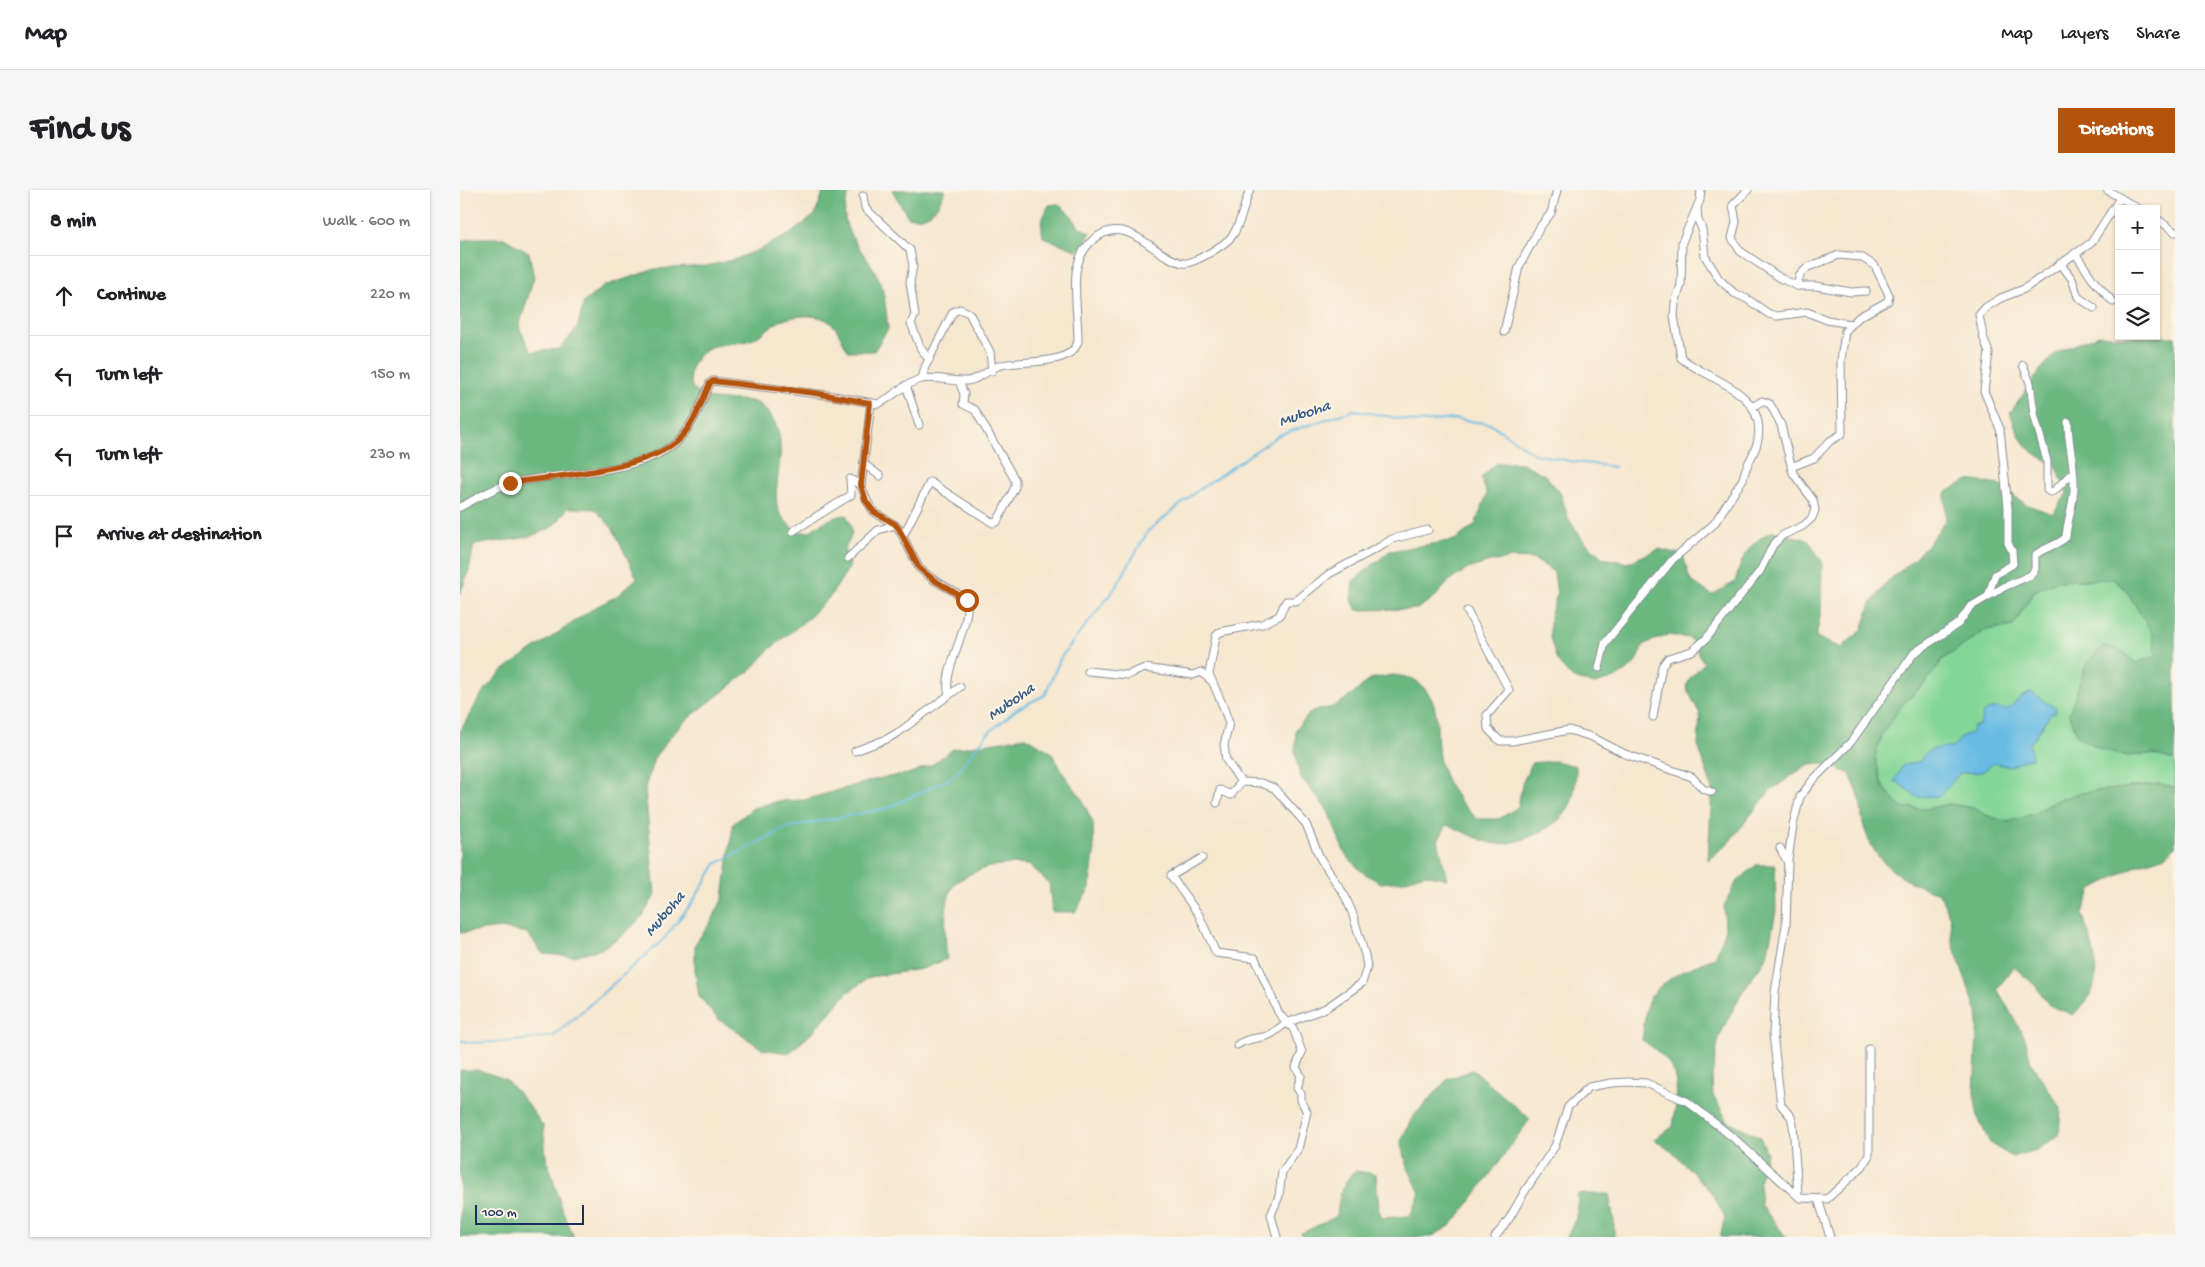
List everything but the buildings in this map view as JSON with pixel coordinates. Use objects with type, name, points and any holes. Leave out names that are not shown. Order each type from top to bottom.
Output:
[{"type":"street","points":[[460,507],[510,483],[622,466],[661,453],[680,438],[698,412],[710,383],[713,381],[881,403],[906,385],[922,379],[971,381],[998,366],[1038,362],[1071,353],[1078,341],[1076,283],[1080,258],[1088,245],[1102,233],[1128,233],[1184,264],[1195,262],[1231,237],[1238,224],[1250,190]]},
{"type":"street","points":[[1504,332],[1519,268],[1540,227],[1551,213],[1557,190]]},
{"type":"street","points":[[1700,190],[1697,207],[1705,256],[1719,279],[1734,293],[1747,299],[1769,314],[1777,316],[1801,311],[1827,320],[1851,324]]},
{"type":"street","points":[[1748,190],[1733,205],[1736,222],[1732,238],[1740,251],[1797,286],[1816,286],[1851,292],[1866,291]]},
{"type":"street","points":[[2107,190],[2133,205]]},
{"type":"street","points":[[863,196],[865,208],[910,250],[913,266],[910,282],[915,315],[911,323],[920,347],[929,360]]},
{"type":"street","points":[[1988,596],[1995,575],[2013,564],[2014,558],[2008,543],[2008,508],[2000,429],[1984,391],[1989,353],[1979,316],[1986,307],[2001,298],[2024,289],[2091,243],[2120,198]]},
{"type":"street","points":[[1599,668],[1605,643],[1673,559],[1714,524],[1743,478],[1744,471],[1753,456],[1758,440],[1759,428],[1754,406],[1737,391],[1681,358],[1675,326],[1675,303],[1681,285],[1683,236],[1697,207]]},
{"type":"street","points":[[2160,220],[2175,229]]},
{"type":"street","points":[[2075,253],[2092,280],[2113,302]]},
{"type":"street","points":[[1791,467],[1814,458],[1830,442],[1842,434],[1842,346],[1845,330],[1851,324],[1888,301],[1889,295],[1875,266],[1860,257],[1839,255],[1826,259],[1804,270],[1797,286]]},
{"type":"street","points":[[2060,263],[2072,279],[2078,297],[2094,308]]},
{"type":"street","points":[[922,379],[929,360],[953,312],[963,309],[968,313],[990,352],[992,371]]},
{"type":"street","points":[[2023,365],[2030,384],[2034,414],[2047,461],[2047,490],[2050,492],[2054,491],[2073,472]]},
{"type":"street","points":[[904,536],[930,482],[993,523],[997,522],[1015,487],[1015,480],[975,410],[963,404],[964,394],[958,381]]},
{"type":"street","points":[[906,385],[919,425]]},
{"type":"street","points":[[1653,717],[1662,666],[1668,658],[1692,652],[1706,639],[1760,571],[1773,545],[1783,535],[1803,526],[1812,518],[1815,510],[1813,500],[1796,478],[1791,467],[1781,425],[1770,404],[1762,401],[1754,406]]},
{"type":"street","points":[[870,403],[861,485],[866,501],[874,512],[895,524],[904,536],[919,568],[934,580],[967,600],[960,643],[946,685],[949,695]]},
{"type":"street","points":[[1798,1195],[1793,1125],[1790,1117],[1780,1105],[1773,1048],[1775,992],[1786,925],[1788,863],[1793,825],[1800,797],[1812,781],[1851,742],[1914,653],[1959,623],[1970,607],[2031,575],[2035,569],[2035,555],[2044,547],[2062,542],[2066,537],[2073,499],[2073,458],[2068,443],[2068,422]]},
{"type":"street","points":[[864,464],[880,476]]},
{"type":"street","points":[[793,531],[851,495],[850,479],[861,485]]},
{"type":"street","points":[[848,558],[878,530],[895,524]]},
{"type":"street","points":[[1241,782],[1226,760],[1224,745],[1228,723],[1216,686],[1209,674],[1216,636],[1220,632],[1262,624],[1279,616],[1286,602],[1296,601],[1329,574],[1392,539],[1428,530]]},
{"type":"street","points":[[1467,611],[1509,690],[1487,715],[1488,729],[1500,742],[1512,742],[1569,730],[1592,737],[1625,754],[1692,777],[1703,789],[1712,792]]},
{"type":"street","points":[[1088,671],[1127,675],[1145,668],[1193,675],[1201,672],[1216,686]]},
{"type":"street","points":[[855,750],[887,739],[899,732],[960,687]]},
{"type":"street","points":[[1217,803],[1220,790],[1231,795],[1241,782]]},
{"type":"street","points":[[1237,1045],[1244,1040],[1269,1036],[1280,1026],[1326,1008],[1362,982],[1367,967],[1365,955],[1348,904],[1320,858],[1306,824],[1274,788],[1261,783],[1241,782]]},
{"type":"street","points":[[1780,848],[1788,863]]},
{"type":"street","points":[[1202,858],[1171,876],[1199,915],[1216,953],[1255,958],[1278,1012],[1293,1028],[1302,1052],[1296,1067],[1300,1076],[1297,1088],[1307,1112],[1298,1149],[1282,1172],[1279,1196],[1271,1215],[1277,1237]]},
{"type":"street","points":[[1494,1237],[1509,1219],[1524,1191],[1555,1146],[1568,1107],[1589,1087],[1600,1085],[1628,1082],[1646,1084],[1688,1102],[1736,1140],[1800,1198],[1827,1199],[1862,1167],[1869,1155],[1869,1049]]},
{"type":"street","points":[[1818,1199],[1830,1237]]},
{"type":"green space","points":[[824,190],[851,190],[846,202],[846,224],[856,244],[876,273],[881,286],[885,300],[888,329],[874,351],[848,351],[836,328],[829,321],[812,316],[798,316],[778,322],[751,340],[714,346],[705,350],[694,363],[690,377],[693,388],[698,394],[707,398],[757,403],[767,412],[775,423],[779,435],[780,460],[776,496],[777,506],[781,515],[796,532],[809,532],[826,521],[846,515],[852,529],[850,540],[844,549],[850,566],[830,597],[812,615],[770,649],[752,669],[689,718],[670,737],[654,758],[645,788],[655,895],[642,917],[623,935],[601,949],[572,956],[543,954],[527,933],[500,928],[460,933],[460,731],[483,692],[502,671],[594,608],[617,596],[637,578],[613,529],[595,509],[568,508],[555,524],[541,532],[523,538],[474,545],[469,570],[460,594],[460,241],[476,238],[504,238],[529,253],[534,277],[519,327],[531,352],[559,349],[577,329],[584,302],[604,286],[655,269],[707,266],[736,259],[763,248],[790,234],[815,215]]},
{"type":"green space","points":[[892,190],[945,190],[932,212],[916,218],[908,217]]},
{"type":"green space","points":[[1058,204],[1071,215],[1079,227],[1091,233],[1078,251],[1043,237],[1041,222],[1049,205]]},
{"type":"green space","points":[[2099,335],[2115,336],[2115,340],[2160,340],[2160,337],[2175,337],[2175,760],[2152,754],[2127,756],[2101,749],[2078,737],[2069,714],[2086,664],[2104,645],[2122,651],[2136,663],[2156,656],[2153,634],[2126,590],[2113,579],[2056,581],[2034,591],[2013,626],[1986,630],[1943,659],[1925,683],[1903,704],[1883,732],[1875,757],[1882,785],[1900,807],[1926,809],[1950,804],[1978,809],[1985,815],[2008,822],[2033,814],[2055,801],[2080,793],[2159,784],[2175,787],[2175,847],[2166,856],[2140,864],[2092,889],[2082,914],[2092,944],[2096,974],[2091,994],[2086,1002],[2073,1015],[2049,1005],[2035,985],[2014,967],[1997,989],[2025,1038],[2031,1063],[2061,1108],[2059,1135],[2037,1150],[2012,1157],[1990,1143],[1978,1118],[1974,1093],[1978,1015],[1952,941],[1950,917],[1939,893],[1902,877],[1883,862],[1875,852],[1864,827],[1860,800],[1850,774],[1828,764],[1807,765],[1770,791],[1729,842],[1708,860],[1712,788],[1698,745],[1700,714],[1686,687],[1690,678],[1704,663],[1690,638],[1668,635],[1644,644],[1634,665],[1615,678],[1594,684],[1572,678],[1557,661],[1550,638],[1550,616],[1557,595],[1554,572],[1534,559],[1512,558],[1468,569],[1450,580],[1435,597],[1417,609],[1357,610],[1351,599],[1353,581],[1390,551],[1455,540],[1475,525],[1487,494],[1481,478],[1496,463],[1522,463],[1545,475],[1561,494],[1568,518],[1583,540],[1603,558],[1627,563],[1659,549],[1683,555],[1690,580],[1712,595],[1735,582],[1740,565],[1747,552],[1764,536],[1773,531],[1808,540],[1822,561],[1821,611],[1816,637],[1841,648],[1862,630],[1871,604],[1887,582],[1913,560],[1930,542],[1946,519],[1945,493],[1968,480],[2000,485],[2025,504],[2053,514],[2067,493],[2056,465],[2037,455],[2026,445],[2018,433],[2010,413],[2042,368],[2057,352]]},
{"type":"green space","points":[[2113,579],[2126,590],[2153,634],[2156,656],[2136,663],[2122,651],[2127,756],[2152,754],[2175,760],[2175,787],[2159,784],[2080,793],[2055,801],[2033,814],[2008,822],[1985,815],[1978,809],[1950,804],[1926,809],[1900,807],[1882,785],[1875,757],[1883,732],[1903,704],[1925,683],[1943,659],[1986,630],[2013,626],[2034,591],[2056,581]]},
{"type":"green space","points":[[1393,675],[1415,680],[1425,689],[1431,699],[1437,720],[1439,754],[1444,773],[1455,794],[1477,819],[1499,819],[1518,807],[1522,784],[1532,763],[1555,761],[1576,766],[1573,796],[1566,812],[1554,824],[1545,829],[1525,839],[1506,844],[1492,843],[1447,825],[1438,840],[1447,879],[1425,874],[1403,881],[1380,883],[1361,871],[1345,854],[1328,811],[1300,776],[1295,753],[1296,729],[1312,711],[1333,707],[1352,695],[1370,679]]},
{"type":"green space","points":[[1026,737],[1051,752],[1064,775],[1081,797],[1093,823],[1094,853],[1090,888],[1075,912],[1052,912],[1049,883],[1029,865],[1012,864],[988,867],[955,883],[951,891],[945,920],[947,959],[922,969],[870,977],[847,993],[810,1035],[789,1053],[762,1049],[717,1018],[699,996],[695,970],[695,944],[711,922],[723,898],[733,824],[753,808],[779,801],[804,800],[881,778],[908,774],[933,764],[953,749]]},
{"type":"green space","points":[[1756,865],[1775,865],[1776,911],[1767,956],[1741,994],[1719,1037],[1712,1077],[1713,1096],[1728,1121],[1760,1137],[1767,1153],[1759,1182],[1761,1205],[1786,1237],[1720,1237],[1725,1217],[1712,1193],[1675,1154],[1654,1139],[1673,1127],[1676,1098],[1675,1077],[1665,1058],[1642,1040],[1648,1001],[1656,991],[1671,978],[1715,958],[1725,932],[1724,906],[1736,883]]},
{"type":"green space","points":[[460,1070],[479,1070],[505,1079],[527,1103],[543,1126],[546,1157],[563,1212],[574,1237],[460,1237]]},
{"type":"green space","points":[[1473,1070],[1530,1119],[1464,1210],[1450,1226],[1431,1237],[1304,1237],[1300,1234],[1337,1216],[1342,1191],[1355,1171],[1376,1174],[1379,1210],[1382,1218],[1410,1216],[1420,1193],[1408,1168],[1401,1141],[1412,1118],[1448,1079]]},
{"type":"green space","points":[[1578,1194],[1609,1194],[1614,1221],[1614,1237],[1567,1237],[1576,1218]]},
{"type":"water","points":[[2031,692],[2055,707],[2056,712],[2051,713],[2029,743],[2032,758],[2011,766],[1994,763],[1982,772],[1960,773],[1940,796],[1917,797],[1896,781],[1894,782],[1903,765],[1920,762],[1925,754],[1933,749],[1952,748],[1964,735],[1972,733],[1973,726],[1979,726],[1983,718],[1982,713],[1994,708],[2007,710],[2021,697]]},
{"type":"waterway","name":"Muboha","points":[[460,1040],[472,1043],[516,1041],[554,1036],[662,941],[692,903],[716,864],[786,828],[888,808],[953,777],[987,734],[1017,709],[1045,695],[1061,657],[1116,587],[1148,531],[1197,491],[1279,435],[1354,410],[1417,422],[1456,419],[1491,424],[1534,454],[1614,467]]},
{"type":"route","points":[[510,483],[622,466],[661,453],[680,438],[698,412],[711,381],[731,381],[870,403],[861,485],[866,501],[874,512],[895,524],[899,529],[919,568],[934,580],[967,600]]}]
